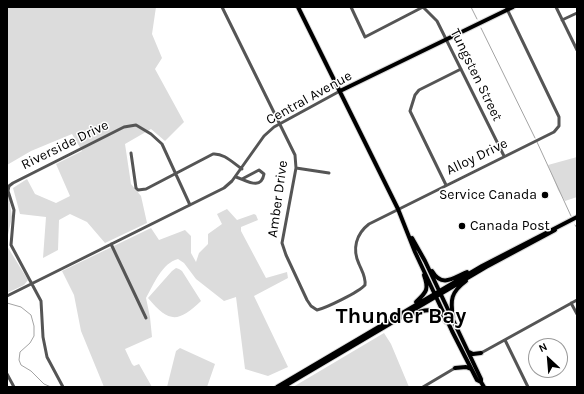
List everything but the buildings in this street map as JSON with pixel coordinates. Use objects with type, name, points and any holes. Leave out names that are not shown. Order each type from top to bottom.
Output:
[{"type":"main road","points":[[298,7],[422,257],[438,293],[452,331],[482,379],[481,382]]},
{"type":"main road","name":"Central Avenue","points":[[340,91],[507,8],[513,7]]},
{"type":"main road","points":[[422,257],[434,275],[440,280],[449,280],[491,261],[577,218]]},
{"type":"main road","points":[[277,387],[409,308],[577,218]]},
{"type":"main road","points":[[406,227],[427,287],[424,294],[409,308]]},
{"type":"main road","points":[[415,252],[455,323],[469,352],[472,370],[484,387]]},
{"type":"main road","points":[[283,387],[491,261]]},
{"type":"main road","points":[[455,323],[451,306],[452,296],[464,283],[486,267]]},
{"type":"main road","points":[[387,325],[420,311],[429,310],[439,314],[452,331]]},
{"type":"main road","points":[[469,352],[473,354],[481,353]]},
{"type":"main road","points":[[454,368],[481,353]]},
{"type":"main road","points":[[454,368],[466,367],[472,370]]},
{"type":"street","name":"Amber Drive","points":[[222,7],[295,155],[296,168],[282,243],[307,300]]},
{"type":"street","points":[[351,7],[365,37],[423,7]]},
{"type":"street","name":"Tungsten Street","points":[[423,7],[437,21],[447,39],[504,156]]},
{"type":"street","points":[[556,7],[577,50]]},
{"type":"street","name":"Alloy Drive","points":[[307,300],[313,308],[317,310],[363,288],[365,285],[365,277],[355,252],[358,236],[369,224],[556,130],[559,126],[560,120],[507,8]]},
{"type":"street","points":[[562,20],[577,13]]},
{"type":"street","points":[[446,185],[410,111],[418,90],[461,69]]},
{"type":"street","name":"Central Avenue","points":[[7,296],[224,188],[236,177],[264,136],[279,123],[340,91]]},
{"type":"street","name":"Riverside Drive","points":[[63,387],[47,357],[43,337],[41,301],[11,245],[14,210],[8,191],[9,186],[130,125],[141,127],[162,144],[176,174]]},
{"type":"street","points":[[131,153],[136,188],[138,190],[146,189],[213,154],[218,154],[242,169]]},
{"type":"street","points":[[296,168],[329,173]]},
{"type":"street","points":[[236,177],[254,184],[263,180],[264,174],[259,170],[242,179]]},
{"type":"street","points":[[176,174],[190,205]]},
{"type":"street","points":[[111,244],[146,318]]},
{"type":"street","points":[[481,353],[577,300]]},
{"type":"street","points":[[571,303],[577,314]]},
{"type":"street","points":[[505,340],[528,387]]},
{"type":"street","points":[[423,387],[454,368]]},
{"type":"street","points":[[7,374],[14,387]]},
{"type":"street","points":[[430,382],[433,387]]},
{"type":"shaded area","points":[[7,7],[156,7],[152,34],[162,58],[155,69],[184,122],[165,141],[151,129],[125,144],[131,184],[141,196],[147,223],[105,243],[87,222],[70,214],[59,220],[58,250],[43,258],[46,217],[20,214],[13,188],[27,179],[35,194],[56,203],[70,196],[56,164],[82,151],[72,134],[31,151],[7,165]]},
{"type":"shaded area","points":[[577,157],[577,197],[565,201],[558,190],[548,165]]},
{"type":"shaded area","points":[[7,184],[12,217],[7,239]]},
{"type":"shaded area","points":[[227,209],[237,220],[254,214],[256,215],[258,220],[241,227],[241,231],[266,278],[287,272],[288,278],[254,296],[288,367],[268,376],[245,369],[236,297],[224,301],[196,279],[184,263],[178,259],[172,261],[163,269],[146,298],[152,337],[125,349],[132,364],[134,366],[139,364],[152,387],[104,387],[81,331],[74,295],[62,271],[151,228],[159,240],[185,230],[191,236],[191,253],[196,262],[199,253],[208,244],[208,234],[222,224],[217,214]]},
{"type":"shaded area","points":[[7,246],[28,280],[24,285],[7,293]]},
{"type":"shaded area","points":[[176,268],[182,271],[201,301],[186,313],[174,317],[168,316],[162,312],[148,298]]},
{"type":"shaded area","points":[[384,333],[391,344],[409,387],[293,387]]},
{"type":"shaded area","points":[[180,348],[215,364],[207,387],[167,387],[176,351]]},
{"type":"waterway","points":[[471,7],[477,19]]},
{"type":"waterway","points":[[481,28],[535,138]]},
{"type":"waterway","points":[[537,142],[571,216]]},
{"type":"waterway","points":[[7,303],[21,307],[31,315],[34,326],[34,336],[30,343],[20,352],[19,360],[21,365],[31,371],[44,384],[51,387]]},
{"type":"place","name":"Service Canada","points":[[545,195]]},
{"type":"place","name":"Canada Post","points":[[462,226]]},
{"type":"district","name":"Thunder Bay","points":[[401,317]]}]
